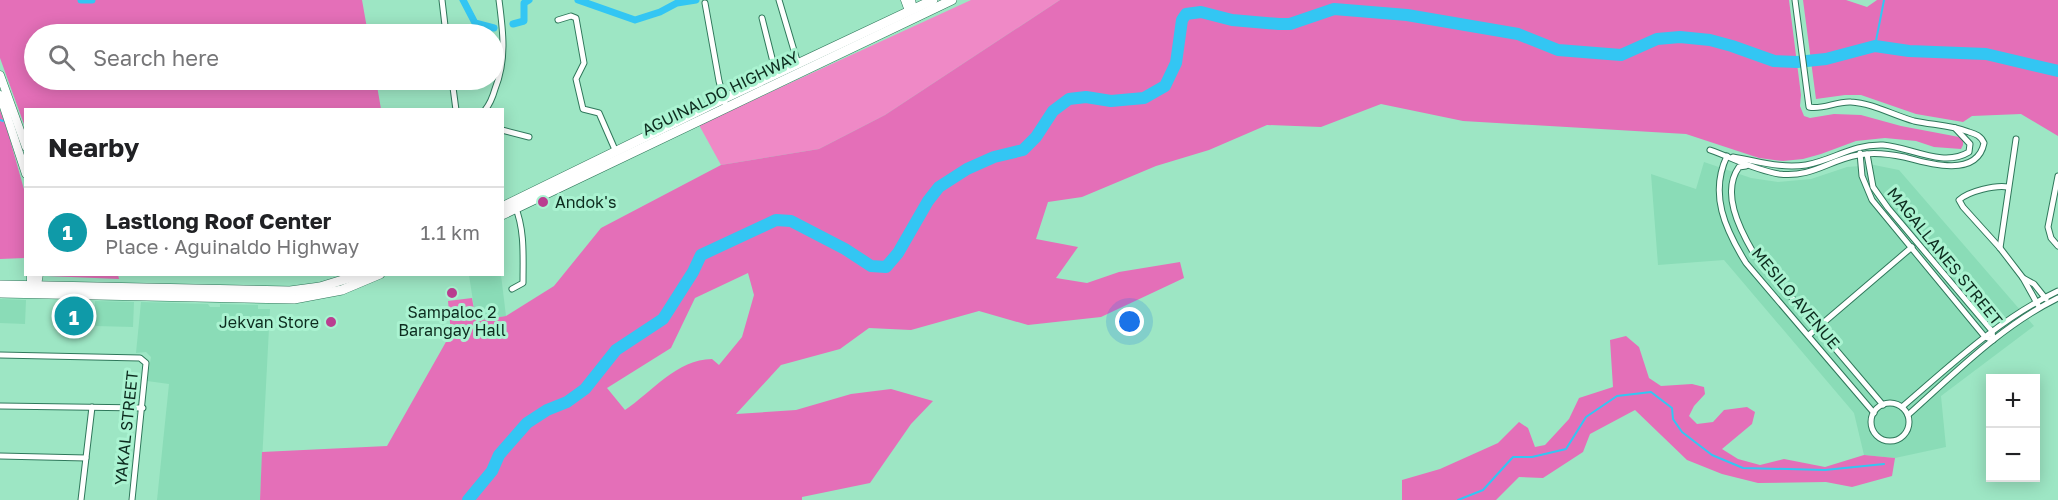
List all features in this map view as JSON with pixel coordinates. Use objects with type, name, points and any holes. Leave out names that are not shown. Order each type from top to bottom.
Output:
[{"type":"main road","points":[[905,0],[912,9]]},
{"type":"main road","name":"AGUINALDO HIGHWAY","points":[[725,103],[798,63],[933,0]]},
{"type":"main road","name":"AGUINALDO HIGHWAY","points":[[504,213],[514,205],[912,9],[952,0]]},
{"type":"main road","points":[[0,75],[24,141]]},
{"type":"main road","points":[[0,95],[24,168]]},
{"type":"main road","name":"AGUINALDO HIGHWAY","points":[[504,207],[514,205]]},
{"type":"main road","points":[[32,276],[35,288]]},
{"type":"main road","points":[[35,288],[38,276]]},
{"type":"main road","points":[[0,293],[35,288],[303,290],[357,276]]},
{"type":"main road","points":[[0,285],[294,299],[342,290],[375,276]]},
{"type":"street","points":[[442,0],[445,24]]},
{"type":"street","points":[[498,0],[502,24]]},
{"type":"street","points":[[779,0],[798,63]]},
{"type":"street","points":[[1727,156],[1747,166],[1778,174],[1795,174],[1825,167],[1859,154],[1892,155],[1938,166],[1961,164],[1977,156],[1982,150],[1984,143],[1977,135],[1954,127],[1914,121],[1851,102],[1837,102],[1810,108],[1795,0]]},
{"type":"street","points":[[705,3],[725,103]]},
{"type":"street","points":[[558,20],[571,16],[576,18],[584,63],[576,79],[583,109],[599,113],[617,155]]},
{"type":"street","points":[[762,18],[776,74]]},
{"type":"street","points":[[453,90],[456,108]]},
{"type":"street","points":[[488,108],[495,90]]},
{"type":"street","points":[[1710,150],[1767,165],[1794,166],[1808,164],[1843,151],[1881,145],[1906,149],[1928,156],[1959,156],[1969,152],[1970,144],[1954,127]]},
{"type":"street","points":[[504,130],[530,137]]},
{"type":"street","points":[[2000,248],[2016,139]]},
{"type":"street","points":[[1859,154],[1864,147]]},
{"type":"street","name":"MAGALLANES STREET","points":[[1864,147],[1873,187],[1992,332],[1994,340]]},
{"type":"street","name":"MAGALLANES STREET","points":[[1859,154],[1862,176],[1872,200],[1985,337],[1994,340]]},
{"type":"street","name":"MESILO AVENUE","points":[[1727,156],[1719,177],[1720,208],[1731,238],[1746,263],[1874,413]]},
{"type":"street","points":[[1719,177],[1733,179],[1739,167],[1747,166]]},
{"type":"street","points":[[2058,176],[2048,227],[2050,238],[2058,246]]},
{"type":"street","name":"MESILO AVENUE","points":[[1733,179],[1734,207],[1744,237],[1753,252],[1883,405]]},
{"type":"street","points":[[2008,187],[2002,186],[1966,195],[1959,200],[2023,278],[2038,304]]},
{"type":"street","points":[[512,289],[523,283],[523,242],[514,205]]},
{"type":"street","points":[[1809,335],[1917,242]]},
{"type":"street","points":[[2023,278],[2034,284],[2047,300]]},
{"type":"street","points":[[2047,300],[2058,291]]},
{"type":"street","points":[[1902,407],[1992,332],[2038,304],[2058,298]]},
{"type":"street","points":[[1908,415],[2038,304]]},
{"type":"street","name":"YAKAL STREET","points":[[0,355],[141,358],[146,363],[132,500]]},
{"type":"street","points":[[1893,404],[1902,407],[1908,415],[1909,427],[1903,437],[1886,441],[1876,435],[1871,424],[1874,413],[1883,405],[1893,404]]},
{"type":"street","points":[[0,406],[143,408]]},
{"type":"street","points":[[81,500],[92,407]]},
{"type":"street","points":[[0,456],[86,458]]},
{"type":"shaded area","points":[[0,0],[362,0],[366,24],[24,24],[24,90],[378,90],[381,108],[24,108],[24,124],[0,58]]},
{"type":"shaded area","points":[[971,0],[1060,0],[885,115],[819,149],[721,165],[699,125]]},
{"type":"shaded area","points":[[1060,0],[1789,0],[1801,95],[1800,106],[1804,116],[1810,118],[1834,114],[1861,115],[1901,126],[1959,137],[1963,140],[1963,145],[1961,149],[1934,147],[1916,141],[1885,138],[1856,141],[1803,159],[1783,161],[1759,158],[1686,134],[1463,121],[1381,104],[1321,127],[1267,125],[1209,150],[1156,166],[1082,197],[1048,202],[1036,239],[1078,247],[1056,278],[1087,283],[1119,272],[1180,262],[1184,278],[1101,317],[1028,325],[979,311],[911,330],[869,328],[840,349],[781,365],[736,414],[796,410],[851,394],[891,389],[933,401],[911,424],[870,483],[802,497],[802,500],[260,500],[262,452],[387,446],[451,333],[448,301],[472,298],[476,321],[506,316],[554,286],[601,228],[721,165],[819,149],[885,115]],"holes":[[[748,273],[754,295],[742,337],[719,365],[712,359],[687,364],[625,410],[607,388],[671,348],[695,298]]]},
{"type":"shaded area","points":[[1803,0],[1846,0],[1867,7],[1877,0],[2058,0],[2058,136],[2021,114],[1972,116],[1963,122],[1916,114],[1861,95],[1816,99]]},
{"type":"shaded area","points":[[0,110],[24,189],[24,258],[0,259]]},
{"type":"shaded area","points":[[1704,162],[1751,178],[1778,182],[1811,179],[1847,167],[1874,165],[1899,170],[2034,326],[1941,396],[1946,447],[1895,458],[1864,455],[1854,413],[1724,260],[1658,265],[1651,174],[1696,189]]},
{"type":"shaded area","points":[[47,276],[118,276],[119,279]]},
{"type":"shaded area","points":[[469,276],[501,276],[506,316],[476,321]]},
{"type":"shaded area","points":[[0,299],[26,300],[25,324],[0,323]]},
{"type":"shaded area","points":[[95,301],[134,302],[133,327],[95,326]]},
{"type":"shaded area","points":[[141,302],[208,304],[210,307],[220,307],[220,304],[258,305],[258,309],[270,309],[260,500],[157,500],[169,384],[147,381],[151,357],[146,352],[136,353]]},
{"type":"shaded area","points":[[1626,336],[1639,347],[1649,378],[1661,386],[1692,384],[1704,387],[1705,394],[1694,406],[1689,416],[1697,424],[1713,422],[1724,410],[1747,407],[1755,412],[1752,424],[1722,449],[1738,459],[1760,465],[1784,459],[1825,467],[1864,455],[1895,458],[1892,476],[1852,487],[1826,482],[1758,483],[1722,474],[1687,460],[1635,410],[1590,434],[1583,452],[1543,478],[1519,477],[1496,500],[1402,500],[1402,480],[1440,469],[1498,443],[1519,422],[1528,428],[1535,447],[1545,445],[1569,419],[1579,398],[1613,387],[1610,340]]},
{"type":"waterway","points":[[81,0],[92,0]]},
{"type":"waterway","points":[[463,0],[475,23],[479,24]]},
{"type":"waterway","points":[[513,24],[524,21],[524,3],[529,0]]},
{"type":"waterway","points":[[578,0],[635,20],[660,12],[677,3],[696,0]]},
{"type":"waterway","points":[[1875,46],[1884,0]]},
{"type":"waterway","points":[[468,500],[492,471],[499,455],[527,423],[547,410],[567,402],[585,389],[616,350],[663,319],[693,272],[701,255],[776,220],[791,221],[845,249],[871,266],[886,267],[898,253],[928,201],[939,187],[967,169],[994,157],[1023,150],[1036,137],[1053,111],[1069,99],[1086,97],[1111,101],[1144,98],[1165,86],[1176,63],[1182,20],[1186,14],[1201,12],[1232,20],[1290,24],[1334,9],[1407,15],[1518,34],[1558,50],[1621,55],[1657,39],[1680,37],[1710,40],[1774,61],[1797,62],[1826,59],[1875,46],[1909,51],[1986,54],[2058,71]]},
{"type":"waterway","points":[[1458,500],[1483,490],[1513,457],[1532,457],[1566,449],[1586,417],[1617,396],[1651,392],[1672,408],[1673,419],[1682,432],[1712,455],[1743,468],[1825,470],[1884,464]]},
{"type":"place","name":"Andok's","points":[[543,202]]},
{"type":"place","name":"Sampaloc 2 Barangay Hall","points":[[452,293]]},
{"type":"place","name":"Lastlong Roof Center","points":[[74,316]]},
{"type":"place","name":"Jekvan Store","points":[[331,322]]}]
